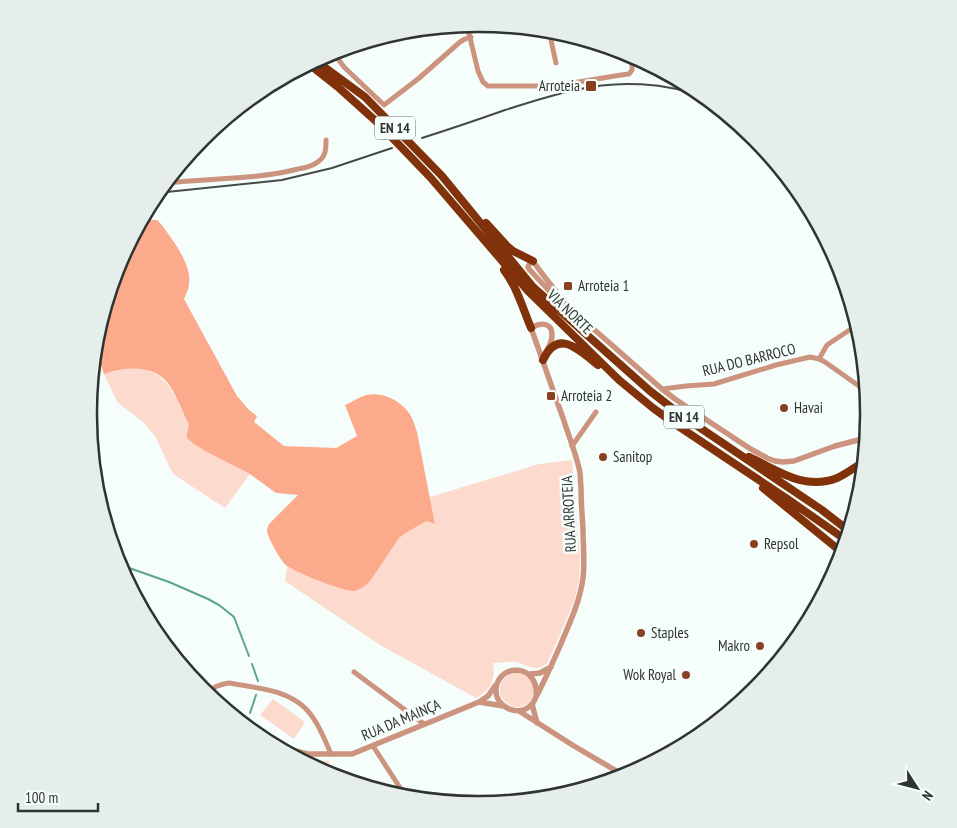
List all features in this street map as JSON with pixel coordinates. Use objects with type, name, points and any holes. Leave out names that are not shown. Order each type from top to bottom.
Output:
[{"type":"highway","name":"VIA NORTE","points":[[324,66],[365,97],[442,176],[533,287],[650,391],[681,415],[822,510],[843,526]]},
{"type":"highway","name":"VIA NORTE","points":[[316,69],[378,123],[430,177],[528,291],[619,380],[653,408],[840,536]]},
{"type":"highway","points":[[465,205],[480,215],[507,246],[532,261]]},
{"type":"highway","points":[[469,222],[475,234],[509,277],[530,328]]},
{"type":"highway","points":[[544,357],[554,344],[561,343],[572,346],[619,380]]},
{"type":"highway","points":[[698,439],[776,498],[836,548]]},
{"type":"highway","points":[[723,444],[785,476],[802,481],[825,482],[837,478],[857,466]]},
{"type":"street","points":[[470,32],[478,71],[483,82],[488,86],[554,86],[629,74],[632,70],[632,65]]},
{"type":"street","points":[[339,60],[384,105],[418,79],[465,38],[471,37]]},
{"type":"street","points":[[551,40],[556,63]]},
{"type":"street","points":[[176,182],[256,176],[310,166],[317,163],[324,156],[326,140]]},
{"type":"street","points":[[532,261],[528,265],[528,269],[553,295],[662,389],[749,448],[775,461],[783,462],[794,461],[835,446],[859,440]]},
{"type":"street","points":[[530,328],[540,323],[549,327],[552,331],[551,343],[544,357]]},
{"type":"street","name":"RUA ARROTEIA","points":[[530,328],[544,357],[580,470],[584,549],[584,577],[578,602],[546,680],[536,697]]},
{"type":"street","name":"RUA DO BARROCO","points":[[662,389],[714,384],[810,357],[820,359],[827,344],[851,330]]},
{"type":"street","points":[[820,359],[859,386]]},
{"type":"street","points":[[572,446],[596,412]]},
{"type":"street","points":[[503,706],[498,700],[496,692],[497,684],[507,672],[515,670],[530,674],[540,673],[550,667]]},
{"type":"street","points":[[354,672],[424,724]]},
{"type":"street","points":[[479,702],[503,706],[510,710],[519,711],[526,709],[536,697],[537,688],[530,674]]},
{"type":"street","points":[[214,688],[229,683],[284,695],[308,711],[331,754]]},
{"type":"street","name":"RUA DA MAINÇA","points":[[305,753],[352,754],[479,702],[488,696],[497,684]]},
{"type":"street","points":[[532,704],[537,723]]},
{"type":"street","points":[[519,711],[614,770]]},
{"type":"street","points":[[373,746],[400,787]]},
{"type":"shaded area","points":[[157,220],[161,224],[184,260],[189,276],[188,288],[184,299],[237,396],[257,416],[254,422],[284,446],[336,448],[357,436],[345,405],[366,395],[380,395],[393,399],[404,407],[412,418],[417,432],[435,524],[427,521],[399,538],[365,586],[354,591],[330,585],[286,565],[272,544],[267,529],[269,524],[298,495],[276,493],[250,474],[195,445],[187,438],[189,425],[176,397],[170,386],[161,376],[153,372],[137,369],[120,370],[104,374],[100,363],[104,340],[117,291],[136,245],[149,221]]},
{"type":"shaded area","points":[[137,368],[148,370],[157,375],[170,388],[189,425],[188,429],[195,445],[250,474],[225,508],[173,474],[155,436],[143,422],[117,402],[104,374]]},
{"type":"shaded area","points":[[572,460],[580,557],[579,581],[574,602],[547,664],[534,668],[515,662],[493,663],[494,674],[491,684],[485,692],[476,698],[380,645],[285,581],[287,566],[304,575],[344,590],[407,532],[427,521],[435,524],[430,497],[539,464]]},
{"type":"shaded area","points":[[517,673],[529,678],[534,690],[529,702],[517,707],[505,702],[500,690],[505,678]]},
{"type":"shaded area","points":[[273,699],[305,722],[294,739],[260,715]]},
{"type":"waterway","points":[[130,568],[169,582],[219,605],[234,617],[249,656]]},
{"type":"waterway","points":[[252,664],[258,681]]},
{"type":"waterway","points":[[250,713],[256,695]]},
{"type":"railway","points":[[422,138],[540,99],[591,87],[641,84],[679,90]]},
{"type":"railway","points":[[169,192],[282,180],[332,168],[392,148]]},
{"type":"place","name":"Arroteia","points":[[591,86]]},
{"type":"place","name":"Arroteia 1","points":[[568,286]]},
{"type":"place","name":"Arroteia 2","points":[[551,396]]},
{"type":"place","name":"Havai","points":[[784,408]]},
{"type":"place","name":"Sanitop","points":[[603,457]]},
{"type":"place","name":"Repsol","points":[[754,544]]},
{"type":"place","name":"Staples","points":[[641,633]]},
{"type":"place","name":"Makro","points":[[760,646]]},
{"type":"place","name":"Wok Royal","points":[[686,675]]}]
